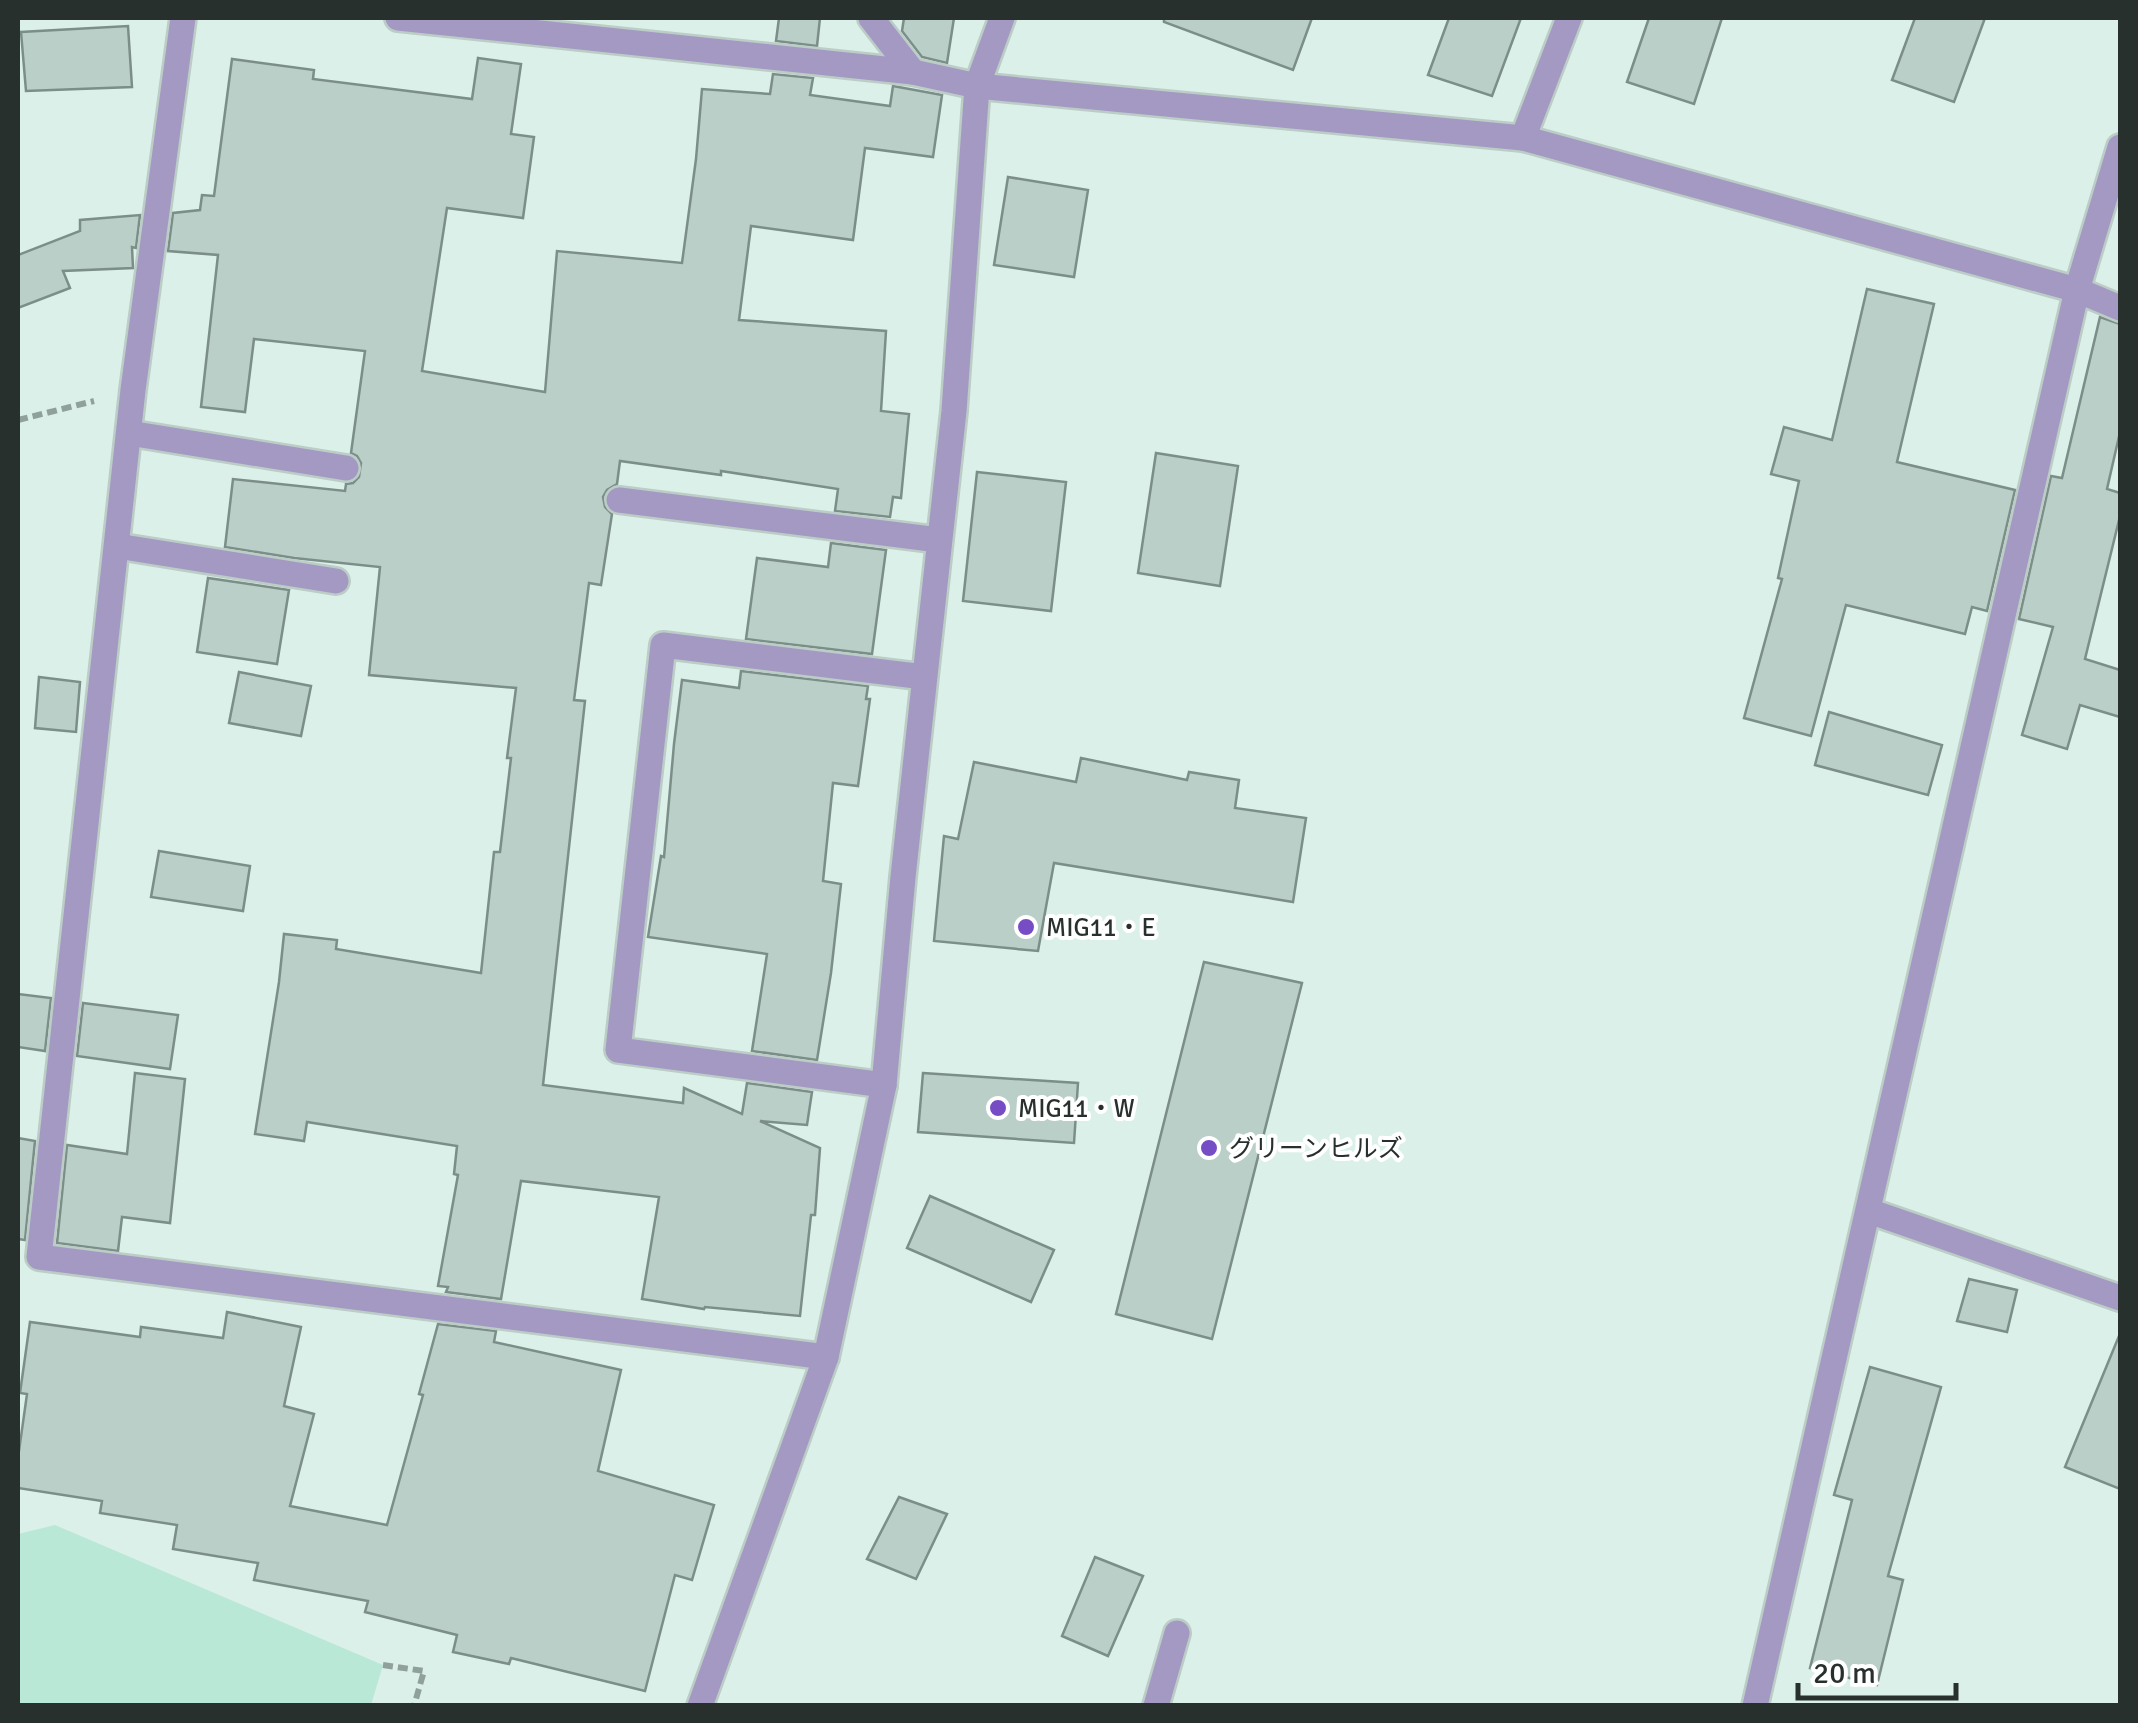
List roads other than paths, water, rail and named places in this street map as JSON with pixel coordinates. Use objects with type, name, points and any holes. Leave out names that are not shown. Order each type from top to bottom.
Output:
[{"type":"street","points":[[183,18],[129,432],[40,1257],[826,1358]]},
{"type":"street","points":[[398,18],[913,72],[977,86],[1523,138],[2077,290],[2120,308]]},
{"type":"street","points":[[870,18],[913,72]]},
{"type":"street","points":[[700,1706],[826,1358],[884,1085],[954,411],[977,86],[1002,18]]},
{"type":"street","points":[[1523,138],[1569,18]]},
{"type":"street","points":[[1756,1706],[2077,290],[2120,148]]},
{"type":"street","points":[[129,432],[346,468]]},
{"type":"street","points":[[619,500],[939,540]]},
{"type":"street","points":[[117,546],[336,581]]},
{"type":"street","points":[[884,1085],[618,1050],[662,645],[924,677]]},
{"type":"street","points":[[1868,1211],[2120,1298]]},
{"type":"street","points":[[1156,1706],[1177,1633]]},
{"type":"place","name":"MIG11・E","points":[[1026,927]]},
{"type":"place","name":"MIG11・W","points":[[998,1108]]},
{"type":"place","name":"グリーンヒルズ","points":[[1209,1148]]}]
